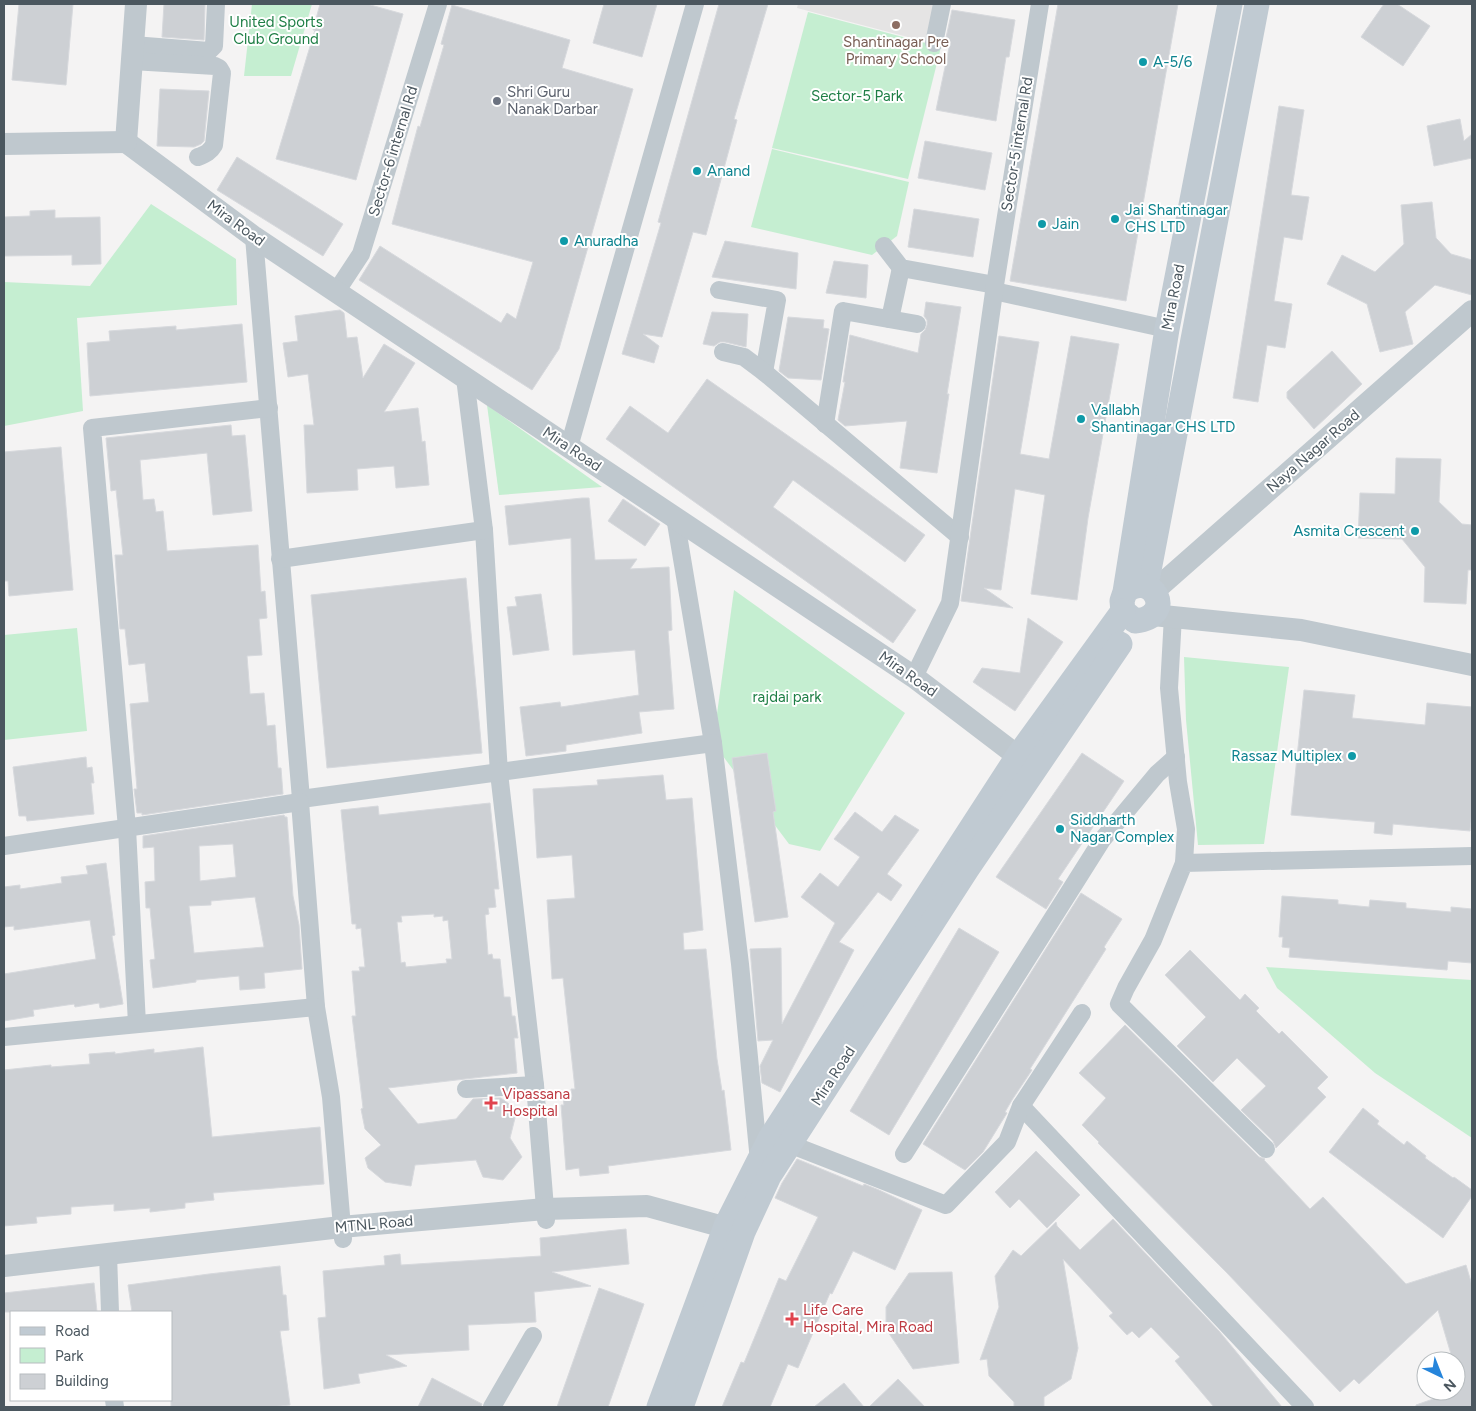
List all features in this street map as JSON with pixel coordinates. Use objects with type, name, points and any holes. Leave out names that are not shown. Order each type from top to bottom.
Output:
[{"type":"main road","name":"Mira Road","points":[[1144,605],[1167,329],[1230,4]]},
{"type":"main road","name":"Mira Road","points":[[659,1407],[732,1236],[764,1168],[780,1141],[967,869],[1026,763],[1144,605],[1257,4]]},
{"type":"main road","name":"Mira Road","points":[[682,1407],[732,1236]]},
{"type":"street","points":[[4,144],[126,142],[136,4]]},
{"type":"street","points":[[132,53],[208,51],[214,46],[216,4]]},
{"type":"street","name":"Sector-6 internal Rd","points":[[336,292],[361,254],[438,4]]},
{"type":"street","points":[[570,447],[695,4]]},
{"type":"street","points":[[934,43],[942,4]]},
{"type":"street","name":"Sector-5 internal Rd","points":[[914,677],[950,603],[994,288],[1040,4]]},
{"type":"street","points":[[132,53],[220,68],[222,73],[214,144],[211,150],[198,157]]},
{"type":"street","name":"Mira Road","points":[[126,142],[254,237],[914,677],[1026,763]]},
{"type":"street","points":[[254,237],[316,1007],[331,1097],[342,1233]]},
{"type":"street","points":[[884,246],[901,268],[1167,329]]},
{"type":"street","points":[[890,319],[901,268]]},
{"type":"street","points":[[719,290],[777,300],[764,372]]},
{"type":"street","points":[[825,424],[843,310],[917,324]]},
{"type":"street","name":"Naya Nagar Road","points":[[1144,605],[1472,310]]},
{"type":"street","points":[[723,352],[744,357],[764,372],[960,537]]},
{"type":"street","points":[[465,378],[484,530],[499,773],[535,1085],[545,1215]]},
{"type":"street","points":[[137,1024],[127,828],[92,428],[269,408]]},
{"type":"street","points":[[675,517],[714,743],[764,1168]]},
{"type":"street","points":[[280,558],[484,530]]},
{"type":"street","points":[[1266,1149],[1119,1004],[1153,940],[1184,863],[1186,829],[1178,782],[1169,688],[1144,605],[1301,630],[1472,665]]},
{"type":"street","points":[[4,846],[300,801],[714,743]]},
{"type":"street","points":[[904,1154],[1102,840],[1157,774],[1176,757]]},
{"type":"street","points":[[1184,863],[1472,856]]},
{"type":"street","points":[[4,1037],[316,1007]]},
{"type":"street","points":[[780,1141],[946,1206],[1007,1142],[1021,1106],[1082,1013]]},
{"type":"street","points":[[466,1089],[535,1085]]},
{"type":"street","points":[[1021,1106],[1305,1407]]},
{"type":"street","name":"MTNL Road","points":[[4,1266],[108,1259],[342,1233],[545,1215],[635,1217],[732,1236]]},
{"type":"street","points":[[108,1259],[110,1311]]},
{"type":"street","name":"MTNL Road","points":[[4,1277],[108,1259]]},
{"type":"street","points":[[492,1407],[533,1336]]},
{"type":"shaded area","name":"Shantinagar Pre Primary School","points":[[798,4],[935,4],[927,42],[797,8]]},
{"type":"green space","name":"United Sports Club Ground","points":[[252,4],[312,4],[291,76],[244,76]]},
{"type":"green space","name":"Sector-5 Park","points":[[808,12],[941,47],[908,179],[772,148]]},
{"type":"green space","points":[[772,149],[909,182],[897,236],[872,255],[751,227]]},
{"type":"green space","points":[[151,204],[236,259],[237,305],[77,318],[83,411],[4,426],[4,282],[90,286]]},
{"type":"green space","points":[[487,405],[602,487],[499,495]]},
{"type":"green space","name":"rajdai park","points":[[734,590],[905,713],[820,851],[789,844],[713,743]]},
{"type":"green space","points":[[77,628],[87,731],[4,740],[4,635]]},
{"type":"green space","points":[[1184,657],[1289,667],[1264,844],[1198,845],[1186,720]]},
{"type":"green space","points":[[1266,967],[1472,980],[1472,1138],[1375,1073],[1277,988]]},
{"type":"building","points":[[19,4],[73,4],[66,85],[12,80]]},
{"type":"building","points":[[164,4],[205,4],[204,40],[162,37]]},
{"type":"building","points":[[320,4],[367,4],[403,14],[356,180],[276,159],[315,30],[313,30]]},
{"type":"building","points":[[604,4],[657,4],[642,57],[593,43]]},
{"type":"building","points":[[719,4],[768,4],[734,119],[737,120],[706,235],[693,232],[662,337],[643,334],[659,346],[654,363],[622,354],[661,223],[658,222]]},
{"type":"building","points":[[1058,4],[1178,4],[1126,301],[1010,281]]},
{"type":"building","points":[[1384,4],[1397,4],[1430,26],[1403,66],[1361,37]]},
{"type":"building","points":[[452,5],[570,40],[562,68],[633,89],[559,349],[532,390],[359,280],[380,246],[501,323],[507,313],[516,319],[533,262],[392,224],[418,126],[420,127],[444,45],[441,44]]},
{"type":"building","points":[[952,10],[1015,20],[1009,57],[1006,57],[996,121],[936,110],[949,48],[944,47]]},
{"type":"building","points":[[160,89],[209,91],[204,141],[201,144],[194,147],[157,146]]},
{"type":"building","points":[[1279,106],[1304,110],[1291,195],[1309,197],[1302,240],[1284,237],[1274,301],[1292,304],[1285,348],[1267,345],[1258,402],[1233,398]]},
{"type":"building","points":[[1460,119],[1464,141],[1472,134],[1472,158],[1434,166],[1427,126]]},
{"type":"building","points":[[925,141],[992,153],[985,190],[918,178]]},
{"type":"building","points":[[237,157],[343,224],[323,256],[217,190]]},
{"type":"building","points":[[1432,202],[1436,238],[1451,254],[1472,260],[1472,295],[1435,285],[1405,312],[1413,344],[1380,352],[1367,304],[1327,284],[1342,255],[1375,272],[1404,244],[1401,205]]},
{"type":"building","points":[[914,209],[979,219],[973,257],[908,247]]},
{"type":"building","points":[[55,210],[55,218],[100,217],[101,264],[72,265],[72,255],[4,256],[4,217],[30,216],[30,211]]},
{"type":"building","points":[[725,241],[798,253],[796,289],[712,277]]},
{"type":"building","points":[[834,261],[868,265],[866,298],[826,293]]},
{"type":"building","points":[[926,302],[961,307],[937,473],[900,468],[907,421],[845,426],[838,420],[845,382],[843,382],[850,335],[918,353],[921,334],[927,325],[927,320],[924,316]]},
{"type":"building","points":[[340,310],[344,313],[347,338],[357,337],[363,378],[384,344],[415,363],[384,412],[418,408],[422,442],[425,441],[429,485],[396,488],[394,466],[357,469],[358,490],[307,493],[304,425],[314,425],[308,374],[288,377],[283,343],[298,341],[295,316]]},
{"type":"building","points":[[712,312],[748,314],[746,347],[725,342],[720,342],[714,346],[703,344]]},
{"type":"building","points":[[788,317],[824,320],[823,328],[829,329],[821,380],[788,378],[779,371]]},
{"type":"building","points":[[242,324],[247,382],[90,396],[87,343],[110,341],[109,331],[176,326],[176,330]]},
{"type":"building","points":[[999,336],[1039,342],[1020,454],[1049,459],[1071,336],[1119,344],[1088,518],[1077,600],[1031,594],[1045,495],[1015,489],[1001,590],[984,588],[1013,608],[961,601]]},
{"type":"building","points":[[1332,351],[1362,384],[1314,429],[1287,398],[1287,392]]},
{"type":"building","points":[[707,379],[830,465],[925,535],[905,562],[793,480],[773,507],[916,610],[893,643],[606,439],[630,406],[668,433]]},
{"type":"building","points":[[231,425],[232,436],[245,435],[252,511],[213,515],[207,453],[140,460],[143,500],[154,499],[156,512],[163,511],[167,551],[258,545],[261,592],[265,591],[267,618],[259,619],[262,655],[247,656],[250,694],[264,693],[267,726],[275,725],[278,768],[281,768],[283,794],[142,815],[142,813],[137,813],[134,789],[137,789],[130,704],[149,702],[145,663],[129,665],[125,629],[120,629],[115,555],[123,555],[116,490],[111,491],[106,438]]},
{"type":"building","points":[[61,447],[73,590],[9,596],[8,581],[4,581],[4,452]]},
{"type":"building","name":"Asmita Crescent","points":[[1396,458],[1441,459],[1439,502],[1462,524],[1472,525],[1472,570],[1468,570],[1466,604],[1424,602],[1425,567],[1402,539],[1358,538],[1360,493],[1395,494]]},
{"type":"building","points":[[589,498],[595,560],[637,559],[630,569],[669,567],[672,630],[668,631],[674,709],[639,712],[642,733],[566,745],[566,751],[526,756],[520,707],[560,702],[561,707],[639,695],[635,650],[573,655],[571,538],[509,545],[505,506]]},
{"type":"building","points":[[623,499],[660,524],[645,546],[608,521]]},
{"type":"building","points":[[466,578],[482,753],[327,768],[311,595]]},
{"type":"building","points":[[541,594],[549,650],[513,655],[507,607],[517,606],[515,597]]},
{"type":"building","points":[[1028,618],[1063,642],[1015,711],[973,682],[982,668],[1020,673]]},
{"type":"building","name":"Rassaz Multiplex","points":[[1304,690],[1355,695],[1352,718],[1425,725],[1427,703],[1472,707],[1472,812],[1470,831],[1393,824],[1392,835],[1374,833],[1375,822],[1291,815]]},
{"type":"building","points":[[767,753],[776,811],[773,812],[788,917],[755,922],[732,758]]},
{"type":"building","name":"Siddharth Nagar Complex","points":[[1082,753],[1124,781],[1058,879],[1063,882],[1046,909],[996,877]]},
{"type":"building","points":[[86,757],[87,768],[92,767],[94,783],[91,783],[94,814],[27,821],[26,816],[19,816],[13,767]]},
{"type":"building","points":[[663,775],[666,800],[692,798],[703,930],[683,933],[684,950],[706,949],[717,1059],[722,1091],[724,1090],[731,1150],[608,1166],[609,1173],[580,1176],[579,1168],[566,1170],[561,1105],[564,1105],[563,1098],[572,1097],[571,1089],[575,1089],[563,978],[552,979],[547,900],[575,898],[572,855],[537,858],[533,789],[598,785],[597,780]]},
{"type":"building","points":[[490,803],[499,889],[494,889],[496,907],[488,908],[489,914],[485,915],[488,955],[492,954],[493,959],[500,959],[504,997],[510,997],[512,1016],[515,1016],[518,1038],[514,1038],[517,1073],[388,1088],[418,1124],[456,1119],[473,1099],[501,1098],[517,1110],[510,1138],[522,1157],[503,1180],[483,1177],[476,1160],[415,1165],[411,1186],[385,1182],[368,1168],[365,1158],[381,1145],[365,1129],[361,1109],[363,1108],[352,1016],[356,1016],[352,971],[360,971],[359,967],[365,967],[361,928],[356,929],[356,924],[352,924],[341,810],[378,806],[379,815]],"holes":[[[434,914],[434,917],[443,916],[443,921],[448,920],[452,959],[446,959],[447,963],[406,967],[405,962],[401,963],[397,922],[402,922],[401,916]]]},
{"type":"building","points":[[855,812],[882,832],[895,815],[919,830],[887,874],[902,885],[891,901],[878,892],[839,942],[854,950],[780,1092],[762,1083],[760,1066],[773,1040],[758,1041],[750,949],[781,948],[782,1024],[835,923],[801,897],[820,873],[838,887],[860,857],[834,839]]},
{"type":"building","points":[[284,815],[287,817],[293,896],[299,925],[302,969],[264,973],[265,988],[240,990],[239,976],[196,980],[196,982],[153,988],[150,960],[155,959],[150,908],[146,908],[145,882],[155,881],[154,847],[143,848],[143,836]],"holes":[[[233,844],[236,877],[200,881],[199,846]],[[255,897],[264,947],[194,953],[189,906],[211,905],[211,901]]]},
{"type":"building","points":[[106,863],[115,935],[112,936],[123,1004],[100,1008],[99,1003],[75,1007],[74,1004],[33,1010],[34,1016],[4,1021],[4,974],[96,959],[90,920],[14,930],[14,926],[4,927],[4,887],[20,885],[20,889],[62,883],[61,877],[88,874],[86,866]]},
{"type":"building","points":[[1081,893],[1122,919],[1104,947],[1106,949],[1030,1069],[1032,1070],[1012,1100],[1005,1112],[1007,1113],[983,1152],[965,1170],[923,1144]]},
{"type":"building","points":[[1282,896],[1338,900],[1338,904],[1369,907],[1370,900],[1406,903],[1406,908],[1451,912],[1451,907],[1472,909],[1472,963],[1448,961],[1447,970],[1289,957],[1290,948],[1282,947],[1283,937],[1279,937]]},
{"type":"building","points":[[959,928],[999,952],[889,1135],[850,1111]]},
{"type":"building","points":[[1190,950],[1240,1000],[1245,994],[1259,1008],[1256,1011],[1279,1034],[1282,1031],[1328,1077],[1317,1088],[1326,1097],[1276,1148],[1273,1141],[1241,1110],[1266,1086],[1237,1058],[1213,1082],[1177,1046],[1206,1017],[1165,975]]},
{"type":"building","points":[[1125,1025],[1259,1157],[1265,1159],[1310,1209],[1323,1197],[1406,1284],[1466,1265],[1472,1285],[1472,1407],[1416,1407],[1416,1405],[1427,1401],[1466,1401],[1466,1351],[1450,1351],[1438,1310],[1359,1384],[1354,1379],[1340,1392],[1082,1125],[1106,1098],[1079,1073]]},
{"type":"building","points":[[203,1047],[212,1137],[320,1127],[324,1184],[213,1193],[214,1200],[185,1203],[185,1208],[150,1212],[150,1208],[114,1211],[114,1204],[71,1207],[71,1214],[36,1217],[37,1223],[4,1226],[4,1070],[51,1065],[51,1067],[90,1064],[89,1054],[115,1052],[115,1054],[154,1049],[154,1053]]},
{"type":"building","points":[[1363,1108],[1379,1121],[1377,1124],[1404,1145],[1407,1141],[1426,1156],[1425,1158],[1472,1190],[1472,1196],[1443,1238],[1329,1152]]},
{"type":"building","points":[[1036,1151],[1080,1195],[1047,1228],[1019,1199],[1010,1208],[995,1192]]},
{"type":"building","points":[[797,1159],[863,1186],[864,1184],[879,1190],[922,1210],[895,1270],[853,1251],[832,1294],[830,1293],[798,1368],[788,1364],[770,1407],[722,1407],[741,1362],[744,1363],[779,1278],[786,1281],[818,1217],[775,1198]]},
{"type":"building","points":[[1113,1219],[1219,1331],[1282,1407],[1214,1407],[1175,1361],[1180,1357],[1151,1327],[1139,1338],[1132,1331],[1127,1335],[1109,1316],[1113,1313],[1063,1259],[1078,1348],[1071,1379],[1044,1397],[1044,1407],[1014,1407],[1014,1402],[989,1376],[987,1359],[980,1360],[999,1307],[995,1276],[1013,1250],[1021,1256],[1056,1222],[1057,1226],[1080,1250]]},
{"type":"building","points":[[626,1229],[629,1264],[552,1272],[591,1286],[534,1292],[536,1322],[468,1325],[469,1350],[386,1355],[407,1366],[358,1374],[360,1383],[324,1389],[318,1318],[326,1317],[323,1271],[385,1265],[384,1256],[400,1254],[401,1265],[541,1256],[540,1238]]},
{"type":"building","points":[[280,1266],[283,1295],[286,1295],[289,1330],[280,1331],[290,1405],[271,1407],[171,1407],[172,1311],[132,1311],[128,1285]]},
{"type":"building","points":[[952,1272],[959,1363],[913,1369],[886,1329],[886,1307],[909,1273]]},
{"type":"building","points":[[94,1283],[97,1311],[4,1312],[4,1293]]},
{"type":"building","points":[[599,1288],[644,1304],[608,1407],[557,1407]]},
{"type":"building","points":[[432,1378],[482,1404],[481,1407],[418,1407]]},
{"type":"building","points":[[898,1379],[925,1407],[869,1407]]},
{"type":"building","points":[[844,1383],[864,1407],[814,1407]]},
{"type":"place","name":"Shantinagar Pre Primary School","points":[[896,25]]},
{"type":"place","name":"A-5/6","points":[[1143,62]]},
{"type":"place","name":"Shri Guru Nanak Darbar","points":[[497,101]]},
{"type":"place","name":"Anand","points":[[697,171]]},
{"type":"place","name":"Jai Shantinagar CHS LTD","points":[[1115,219]]},
{"type":"place","name":"Jain","points":[[1042,224]]},
{"type":"place","name":"Anuradha","points":[[564,241]]},
{"type":"place","name":"Vallabh Shantinagar CHS LTD","points":[[1081,419]]},
{"type":"place","name":"Asmita Crescent","points":[[1415,531]]},
{"type":"place","name":"Rassaz Multiplex","points":[[1352,756]]},
{"type":"place","name":"Siddharth Nagar Complex","points":[[1060,829]]},
{"type":"place","name":"Vipassana Hospital","points":[[491,1103]]},
{"type":"place","name":"Life Care Hospital, Mira Road","points":[[792,1319]]}]
